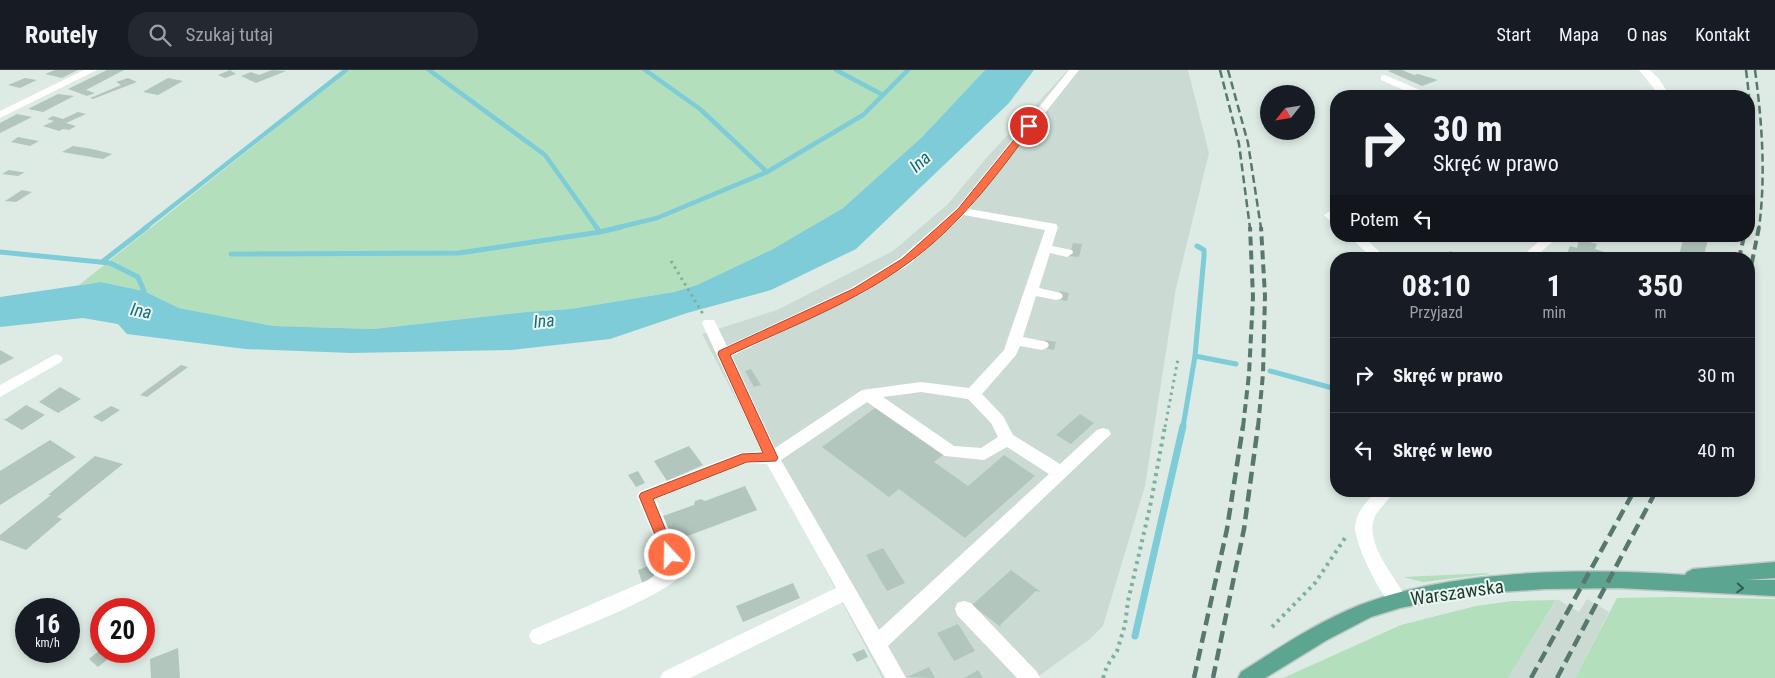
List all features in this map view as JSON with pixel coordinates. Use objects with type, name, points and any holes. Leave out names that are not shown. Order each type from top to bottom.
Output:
[{"type":"main road","name":"Warszawska","points":[[1248,678],[1324,631],[1365,612],[1398,600],[1433,592],[1488,585],[1550,582],[1656,581],[1775,570]]},
{"type":"main road","name":"Warszawska","points":[[1656,581],[1754,589],[1775,588]]},
{"type":"street","points":[[0,115],[92,70]]},
{"type":"street","points":[[723,354],[856,291],[905,261],[961,211],[1074,70]]},
{"type":"street","points":[[1644,70],[1661,90]]},
{"type":"street","points":[[1385,78],[1412,90]]},
{"type":"street","points":[[961,211],[1052,227],[1012,352],[973,394]]},
{"type":"street","points":[[1362,242],[1373,252]]},
{"type":"street","points":[[1533,252],[1545,242]]},
{"type":"street","points":[[1045,248],[1067,253]]},
{"type":"street","points":[[1031,291],[1056,296]]},
{"type":"street","points":[[709,323],[772,458],[896,678]]},
{"type":"street","points":[[1015,340],[1042,345]]},
{"type":"street","points":[[0,392],[56,359]]},
{"type":"street","points":[[539,636],[655,586],[676,570],[646,496],[746,457],[772,458],[867,394],[921,387],[973,394],[997,420],[1007,439],[1061,473]]},
{"type":"street","points":[[867,394],[951,452],[984,454],[1007,439]]},
{"type":"street","points":[[876,645],[1103,434]]},
{"type":"street","points":[[1381,497],[1365,518],[1363,536],[1369,552],[1398,600]]},
{"type":"street","points":[[670,678],[847,591]]},
{"type":"street","points":[[964,609],[1030,678]]},
{"type":"path","points":[[671,261],[709,323]]},
{"type":"path","points":[[1103,678],[1107,666],[1117,651],[1125,625],[1128,601],[1150,506],[1178,359]]},
{"type":"path","points":[[1272,627],[1315,583],[1350,530],[1365,518]]},
{"type":"shaded area","points":[[1068,70],[1188,70],[1209,153],[1176,288],[1145,486],[1103,626],[1090,639],[1036,678],[882,678],[702,334],[777,310],[893,251],[948,204],[988,156]]},
{"type":"shaded area","points":[[1557,599],[1579,612],[1587,599],[1609,612],[1575,678],[1508,678]]},
{"type":"green space","points":[[349,70],[985,70],[919,140],[843,208],[773,249],[697,285],[674,292],[570,309],[373,329],[273,326],[179,308],[144,291],[101,282],[79,285]]},
{"type":"green space","points":[[1488,573],[1423,582],[1403,577]]},
{"type":"green space","points":[[1617,598],[1775,599],[1775,678],[1575,678]]},
{"type":"green space","points":[[1556,600],[1508,678],[1283,678],[1401,625],[1476,606],[1512,601]]},
{"type":"water","name":"Ina","points":[[985,70],[1034,70],[1009,103],[856,249],[771,290],[687,313],[610,339],[511,350],[351,353],[245,349],[127,334],[118,324],[83,318],[0,327],[0,297],[101,282],[144,291],[179,308],[273,326],[373,329],[570,309],[674,292],[697,285],[773,249],[843,208],[921,138]]},
{"type":"building","points":[[55,70],[78,70],[62,78],[45,74]]},
{"type":"building","points":[[107,70],[124,70],[86,90],[95,93],[87,96],[68,89]]},
{"type":"building","points":[[230,70],[236,74],[225,78],[218,75]]},
{"type":"building","points":[[272,70],[286,71],[256,83],[241,76],[251,72],[259,75]]},
{"type":"building","points":[[1402,70],[1414,75],[1418,74],[1438,80],[1422,86],[1388,71]]},
{"type":"building","points":[[25,78],[37,80],[20,88],[8,85]]},
{"type":"building","points":[[128,78],[137,82],[93,99],[90,98],[121,85],[116,82]]},
{"type":"building","points":[[168,78],[183,81],[158,95],[143,92]]},
{"type":"building","points":[[58,94],[74,96],[43,112],[28,109]]},
{"type":"building","points":[[78,112],[86,114],[66,123],[76,126],[69,130],[63,129],[59,131],[43,126],[54,121],[47,119],[53,116],[63,119]]},
{"type":"building","points":[[17,114],[32,117],[0,133],[0,123]]},
{"type":"building","points":[[18,137],[39,141],[30,146],[11,142]]},
{"type":"building","points":[[73,146],[112,154],[103,159],[62,152]]},
{"type":"building","points":[[9,170],[25,172],[18,176],[2,174]]},
{"type":"building","points":[[22,190],[32,192],[16,202],[5,201]]},
{"type":"building","points":[[1578,242],[1590,242],[1597,244],[1595,249],[1604,252],[1568,252],[1570,246],[1577,248]]},
{"type":"building","points":[[1682,242],[1707,242],[1705,252],[1680,252]]},
{"type":"building","points":[[1073,243],[1082,244],[1079,257],[1069,256]]},
{"type":"building","points":[[1060,291],[1069,293],[1067,301],[1057,299]]},
{"type":"building","points":[[1046,340],[1056,342],[1054,350],[1043,348]]},
{"type":"building","points":[[0,350],[14,358],[0,365]]},
{"type":"building","points":[[181,365],[188,367],[147,397],[140,395]]},
{"type":"building","points":[[751,369],[761,385],[754,387],[745,371]]},
{"type":"building","points":[[60,387],[81,399],[58,413],[39,402]]},
{"type":"building","points":[[26,405],[45,415],[22,430],[3,419],[6,419]]},
{"type":"building","points":[[111,406],[120,410],[102,422],[93,417]]},
{"type":"building","points":[[875,408],[943,455],[934,462],[968,486],[1004,455],[1035,476],[965,538],[899,489],[889,497],[822,447]]},
{"type":"building","points":[[1080,414],[1094,423],[1071,444],[1056,435]]},
{"type":"building","points":[[50,440],[76,457],[0,505],[0,471]]},
{"type":"building","points":[[689,446],[703,465],[667,481],[654,461]]},
{"type":"building","points":[[95,456],[123,464],[57,517],[62,519],[26,550],[0,540],[0,535],[51,495],[48,495]]},
{"type":"building","points":[[638,471],[645,483],[636,487],[628,475]]},
{"type":"building","points":[[745,486],[757,510],[674,541],[663,516],[694,505],[695,501],[701,499],[705,501]]},
{"type":"building","points":[[883,548],[905,583],[887,591],[866,555]]},
{"type":"building","points":[[654,564],[659,579],[643,585],[638,570]]},
{"type":"building","points":[[1011,570],[1041,592],[1036,591],[1000,625],[1002,628],[972,605]]},
{"type":"building","points":[[793,583],[800,598],[743,622],[736,606]]},
{"type":"building","points":[[958,624],[975,651],[954,661],[937,633]]},
{"type":"building","points":[[178,648],[180,678],[151,678],[150,663],[155,663],[155,657]]},
{"type":"building","points":[[864,649],[868,657],[857,662],[852,654]]},
{"type":"building","points":[[94,663],[103,663],[98,667]]},
{"type":"building","points":[[929,667],[935,678],[907,677]]},
{"type":"building","points":[[978,670],[983,678],[964,678]]},
{"type":"waterway","points":[[145,228],[346,70]]},
{"type":"waterway","points":[[429,70],[545,155],[597,228]]},
{"type":"waterway","points":[[645,70],[700,109],[767,172]]},
{"type":"waterway","points":[[836,70],[883,95]]},
{"type":"waterway","points":[[883,95],[908,70]]},
{"type":"waterway","points":[[767,172],[863,115],[883,95]]},
{"type":"waterway","points":[[616,228],[657,218],[767,172]]},
{"type":"waterway","points":[[102,262],[147,227]]},
{"type":"waterway","points":[[596,227],[600,232]]},
{"type":"waterway","points":[[600,232],[621,227]]},
{"type":"waterway","points":[[231,254],[459,253],[600,232]]},
{"type":"waterway","points":[[1195,356],[1204,256],[1204,250],[1197,246]]},
{"type":"waterway","points":[[0,252],[110,263],[138,277],[144,291]]},
{"type":"waterway","points":[[1183,427],[1195,356]]},
{"type":"waterway","points":[[1195,356],[1236,364]]},
{"type":"waterway","points":[[1270,371],[1330,387]]},
{"type":"waterway","points":[[1135,636],[1183,426]]},
{"type":"railway","points":[[1220,70],[1239,144],[1250,228]]},
{"type":"railway","points":[[1228,70],[1248,143],[1261,228]]},
{"type":"railway","points":[[1746,70],[1748,90]]},
{"type":"railway","points":[[1755,70],[1760,109],[1763,168],[1759,228]]},
{"type":"railway","points":[[1243,427],[1249,374],[1253,297],[1250,227]]},
{"type":"railway","points":[[1258,427],[1263,374],[1265,296],[1261,227]]},
{"type":"railway","points":[[1754,252],[1759,227]]},
{"type":"railway","points":[[1741,252],[1743,242]]},
{"type":"railway","points":[[1194,678],[1227,529],[1243,426]]},
{"type":"railway","points":[[1213,678],[1244,529],[1258,426]]},
{"type":"railway","points":[[1531,678],[1631,497]]},
{"type":"railway","points":[[1557,678],[1653,497]]},
{"type":"route","points":[[670,555],[646,496],[746,457],[772,458],[723,354],[856,291],[905,261],[961,211],[1029,126]]}]
